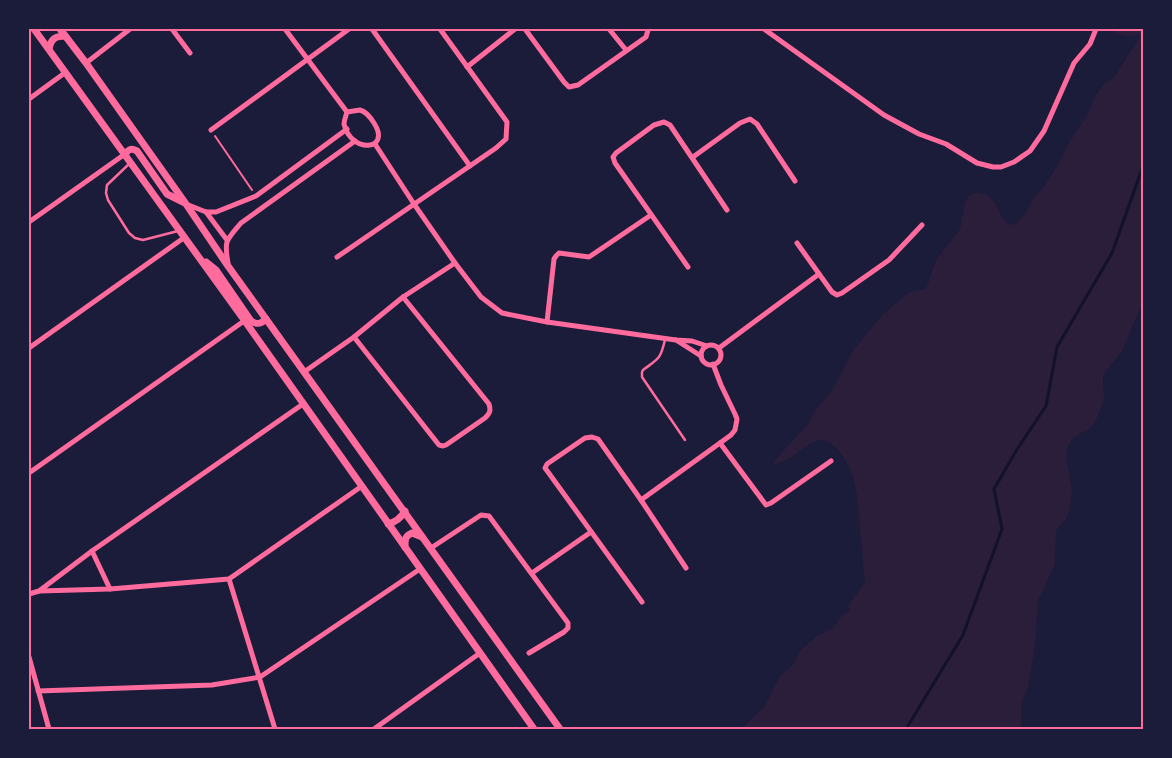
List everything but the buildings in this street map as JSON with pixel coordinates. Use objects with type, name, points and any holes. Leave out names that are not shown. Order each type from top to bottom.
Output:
[{"type":"main road","points":[[34,29],[198,256],[534,729]]},
{"type":"main road","points":[[60,29],[560,729]]},
{"type":"main road","points":[[49,49],[50,42],[59,36],[65,36]]},
{"type":"main road","points":[[124,154],[132,148],[136,151],[167,194],[186,204]]},
{"type":"main road","points":[[198,256],[216,270],[251,321],[256,324],[266,319]]},
{"type":"main road","points":[[388,524],[398,520],[405,511]]},
{"type":"main road","points":[[405,547],[405,539],[412,533],[422,537]]},
{"type":"street","points":[[86,63],[130,29]]},
{"type":"street","points":[[172,29],[190,52]]},
{"type":"street","points":[[286,29],[346,112],[344,122],[354,141],[366,146],[375,144],[379,135],[377,128],[365,111],[346,112]]},
{"type":"street","points":[[211,130],[349,29]]},
{"type":"street","points":[[372,29],[470,166]]},
{"type":"street","points":[[337,257],[496,148],[506,139],[507,122],[440,29]]},
{"type":"street","points":[[467,67],[515,29]]},
{"type":"street","points":[[525,29],[564,82],[570,87],[578,85],[646,37],[647,29]]},
{"type":"street","points":[[609,29],[626,50]]},
{"type":"street","points":[[764,29],[884,115],[919,134],[946,144],[977,163],[993,167],[1014,162],[1030,151],[1038,141],[1074,63],[1090,44],[1096,29]]},
{"type":"street","points":[[29,98],[66,72]]},
{"type":"street","points":[[693,157],[740,123],[750,119],[757,124],[795,181]]},
{"type":"street","points":[[688,267],[614,163],[612,157],[654,125],[664,122],[670,125],[693,157],[727,210]]},
{"type":"street","points":[[186,204],[206,212],[216,212],[256,196],[347,129]]},
{"type":"street","points":[[228,266],[227,240],[241,224],[354,141]]},
{"type":"street","points":[[375,144],[414,204],[480,298],[502,313],[547,322],[676,340],[692,340],[707,346]]},
{"type":"street","points":[[29,222],[124,154]]},
{"type":"street","points":[[206,212],[227,240]]},
{"type":"street","points":[[547,322],[554,259],[556,256],[559,253],[588,257],[652,215]]},
{"type":"street","points":[[797,243],[832,292],[837,295],[889,260],[922,225]]},
{"type":"street","points":[[29,348],[185,238]]},
{"type":"street","points":[[304,372],[354,337],[403,298],[455,263]]},
{"type":"street","points":[[718,348],[819,274]]},
{"type":"street","points":[[354,337],[439,445],[446,445],[485,418],[491,410],[489,404],[403,298]]},
{"type":"street","points":[[29,472],[244,321]]},
{"type":"street","points":[[676,340],[701,356],[707,363],[713,364],[719,361]]},
{"type":"street","points":[[701,356],[702,350],[707,346],[713,345],[718,348],[721,354],[719,361],[721,385]]},
{"type":"street","points":[[641,500],[731,435],[735,430],[736,414],[721,385],[713,364]]},
{"type":"street","points":[[39,591],[92,551],[303,404]]},
{"type":"street","points":[[642,602],[545,468],[547,464],[585,438],[592,437],[598,439],[686,568]]},
{"type":"street","points":[[720,443],[766,505],[771,504],[831,461]]},
{"type":"street","points":[[29,594],[39,591],[110,589],[229,580],[362,486]]},
{"type":"street","points":[[431,548],[481,515],[490,516],[568,623],[568,628],[564,632],[529,653]]},
{"type":"street","points":[[532,573],[591,532]]},
{"type":"street","points":[[92,551],[110,589]]},
{"type":"street","points":[[38,691],[212,684],[260,677],[420,569]]},
{"type":"street","points":[[229,580],[275,729]]},
{"type":"street","points":[[374,729],[480,654]]},
{"type":"street","points":[[29,657],[49,729]]},
{"type":"lane","points":[[130,163],[108,185],[106,193],[108,200],[129,233],[135,238],[143,240],[180,231]]},
{"type":"lane","points":[[666,338],[662,355],[643,370],[642,377],[685,440]]},
{"type":"path","points":[[211,130],[256,196]]},
{"type":"shaded area","points":[[1113,29],[1143,29],[1143,303],[1122,351],[1103,375],[1104,400],[1095,423],[1074,437],[1068,446],[1066,458],[1072,489],[1070,509],[1066,519],[1056,531],[1055,564],[1038,601],[1035,647],[1028,687],[1021,704],[1021,729],[743,729],[763,709],[780,676],[792,666],[801,650],[816,637],[833,628],[843,614],[850,611],[848,606],[865,582],[857,495],[852,474],[842,455],[827,441],[821,440],[809,445],[785,461],[773,464],[775,460],[808,424],[815,410],[832,391],[852,352],[883,314],[910,292],[926,289],[936,260],[960,229],[965,202],[969,196],[976,192],[987,195],[995,203],[1003,219],[1010,225],[1017,223],[1026,212],[1032,200],[1056,168],[1067,146],[1086,117],[1096,95],[1105,83],[1115,76],[1141,35],[1127,36],[1116,34]]},
{"type":"waterway","points":[[906,729],[963,635],[1002,529],[994,489],[1016,451],[1046,406],[1057,347],[1112,253],[1143,166]]}]
